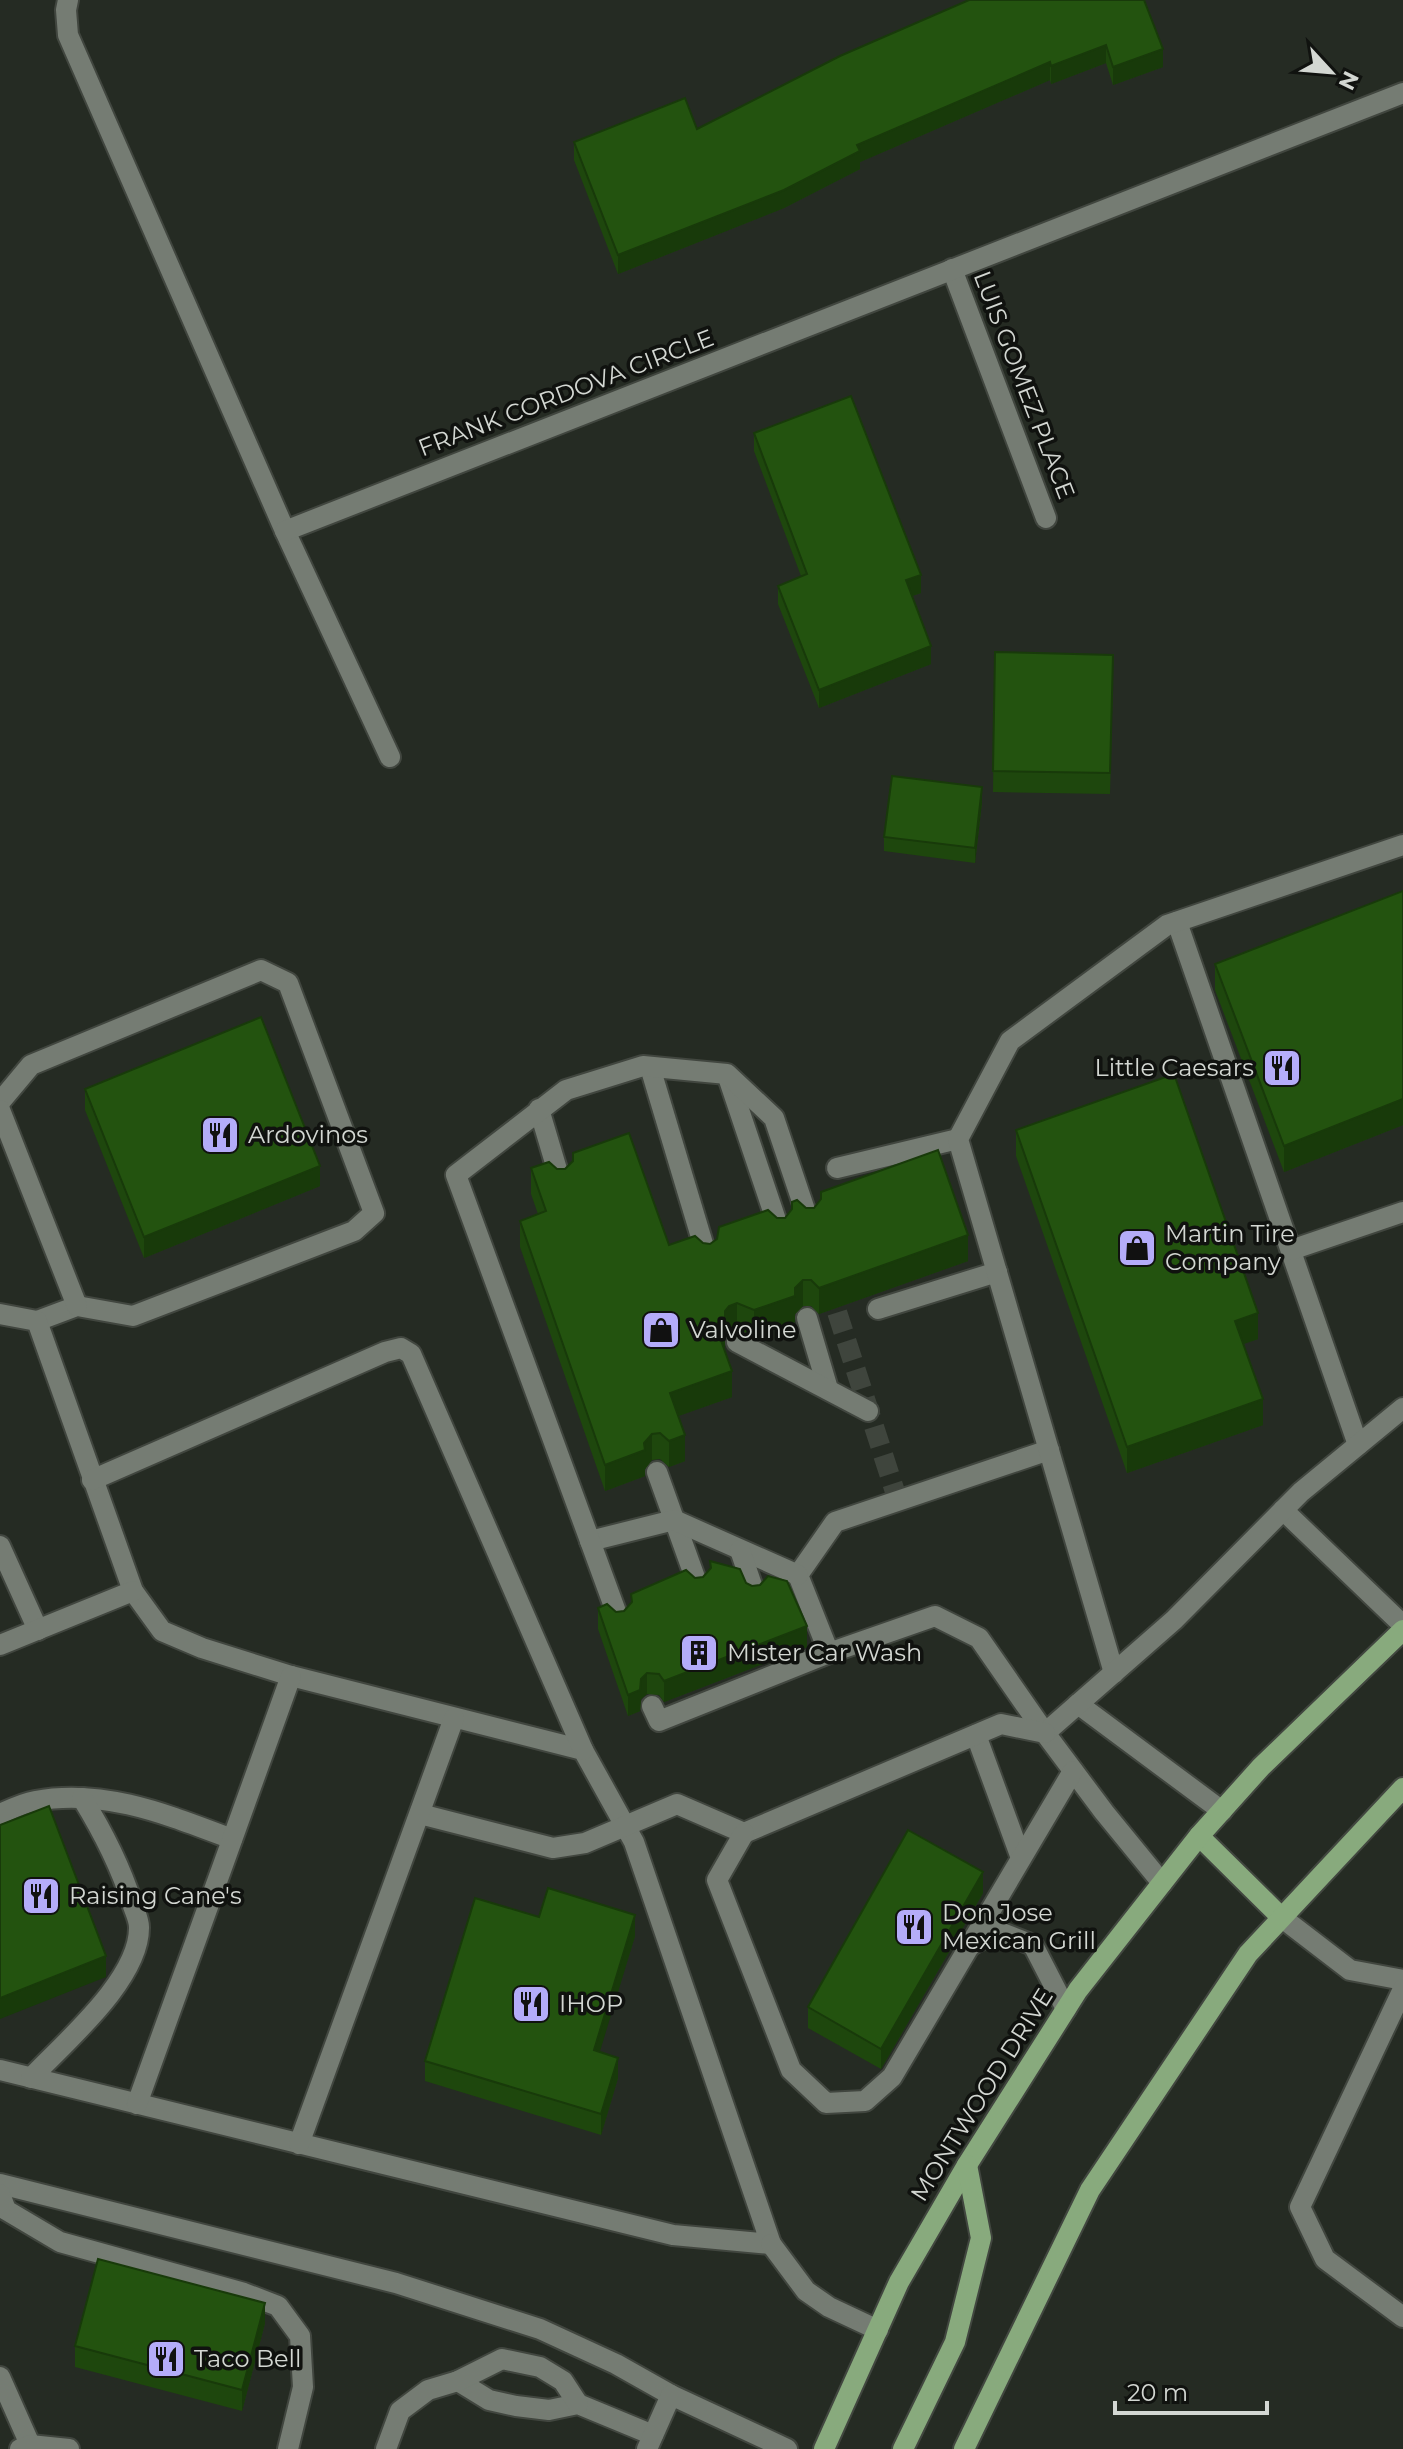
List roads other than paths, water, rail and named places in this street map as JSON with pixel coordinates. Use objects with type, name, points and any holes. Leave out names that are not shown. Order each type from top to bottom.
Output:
[{"type":"main road","name":"MONTWOOD DRIVE","points":[[824,2449],[899,2282],[967,2165],[1066,2009],[1199,1836],[1261,1767],[1403,1628]]},
{"type":"main road","points":[[964,2449],[1090,2190],[1248,1954],[1403,1788]]},
{"type":"main road","points":[[1199,1836],[1281,1917]]},
{"type":"main road","points":[[903,2449],[955,2342],[981,2238],[967,2165]]},
{"type":"street","points":[[68,0],[68,35],[285,531],[390,757]]},
{"type":"street","name":"FRANK CORDOVA CIRCLE","points":[[285,531],[1403,93]]},
{"type":"street","name":"LUIS GOMEZ PLACE","points":[[952,269],[1046,518]]},
{"type":"street","points":[[1114,1673],[958,1139],[1010,1041],[1167,925],[1403,845]]},
{"type":"street","points":[[1177,922],[1358,1445]]},
{"type":"street","points":[[0,1102],[31,1065],[261,970],[288,983],[374,1213],[354,1231],[133,1316],[77,1306],[37,1321],[0,1314]]},
{"type":"street","points":[[619,1620],[456,1175],[566,1090],[643,1066],[727,1074],[774,1118],[809,1222]]},
{"type":"street","points":[[650,1067],[707,1257]]},
{"type":"street","points":[[727,1074],[780,1232]]},
{"type":"street","points":[[539,1109],[561,1183]]},
{"type":"street","points":[[0,1110],[77,1306]]},
{"type":"street","points":[[837,1168],[958,1139]]},
{"type":"street","points":[[1291,1250],[1403,1212]]},
{"type":"street","points":[[878,1309],[997,1272]]},
{"type":"street","points":[[807,1318],[828,1389]]},
{"type":"street","points":[[37,1321],[133,1591],[162,1631],[202,1648],[291,1676],[583,1750]]},
{"type":"street","points":[[737,1342],[868,1411]]},
{"type":"street","points":[[92,1480],[385,1352],[401,1348],[411,1354],[583,1750],[634,1842],[771,2244],[806,2291],[829,2307],[878,2330]]},
{"type":"street","points":[[1045,1733],[1174,1620],[1283,1510],[1403,1408]]},
{"type":"street","points":[[798,1575],[835,1522],[1049,1450]]},
{"type":"street","points":[[657,1472],[698,1586]]},
{"type":"street","points":[[1283,1510],[1403,1628]]},
{"type":"street","points":[[590,1541],[674,1520],[798,1575],[829,1653]]},
{"type":"street","points":[[0,1546],[38,1630]]},
{"type":"street","points":[[740,1550],[755,1594]]},
{"type":"street","points":[[0,1645],[133,1591]]},
{"type":"street","points":[[652,1706],[659,1721],[729,1686],[781,1665],[829,1653],[935,1616],[979,1638],[1073,1771],[1162,1883]]},
{"type":"street","points":[[137,2104],[291,1676]]},
{"type":"street","points":[[1078,1704],[1222,1811]]},
{"type":"street","points":[[299,2144],[454,1718]]},
{"type":"street","points":[[1045,1733],[1001,1724],[744,1833],[717,1880],[791,2070],[826,2103],[865,2101],[892,2077],[1073,1771]]},
{"type":"street","points":[[976,1735],[1021,1858]]},
{"type":"street","points":[[31,2078],[119,1983],[135,1955],[139,1925],[125,1882],[105,1836],[82,1798]]},
{"type":"street","points":[[0,1814],[33,1801],[107,1799],[151,1809],[232,1839]]},
{"type":"street","points":[[420,1814],[553,1848],[585,1843],[677,1804],[744,1833]]},
{"type":"street","points":[[1281,1917],[1350,1970],[1403,1980]]},
{"type":"street","points":[[971,1945],[997,1931],[1033,1945],[1066,2009]]},
{"type":"street","points":[[1403,1989],[1300,2207],[1325,2259],[1403,2317]]},
{"type":"street","points":[[0,2070],[673,2235],[771,2244]]},
{"type":"street","points":[[0,2184],[396,2283],[540,2329],[787,2449]]},
{"type":"street","points":[[0,2194],[6,2210],[60,2242],[244,2293],[278,2306],[300,2336],[303,2387],[288,2449]]},
{"type":"street","points":[[386,2449],[400,2411],[428,2390],[458,2381],[502,2359],[540,2367],[563,2381],[578,2404],[650,2442],[671,2395]]},
{"type":"street","points":[[0,2377],[27,2448],[69,2449]]},
{"type":"street","points":[[458,2381],[489,2400],[516,2406],[549,2410],[578,2404]]},
{"type":"tunnel","points":[[828,1284],[898,1501]]},
{"type":"place","name":"Little Caesars","points":[[1282,1068]]},
{"type":"place","name":"Ardovinos","points":[[220,1135]]},
{"type":"place","name":"Martin Tire Company","points":[[1137,1248]]},
{"type":"place","name":"Valvoline","points":[[661,1330]]},
{"type":"place","name":"Mister Car Wash","points":[[699,1653]]},
{"type":"place","name":"Raising Cane's","points":[[41,1896]]},
{"type":"place","name":"Don Jose Mexican Grill","points":[[914,1927]]},
{"type":"place","name":"IHOP","points":[[531,2004]]},
{"type":"place","name":"Taco Bell","points":[[166,2359]]}]
